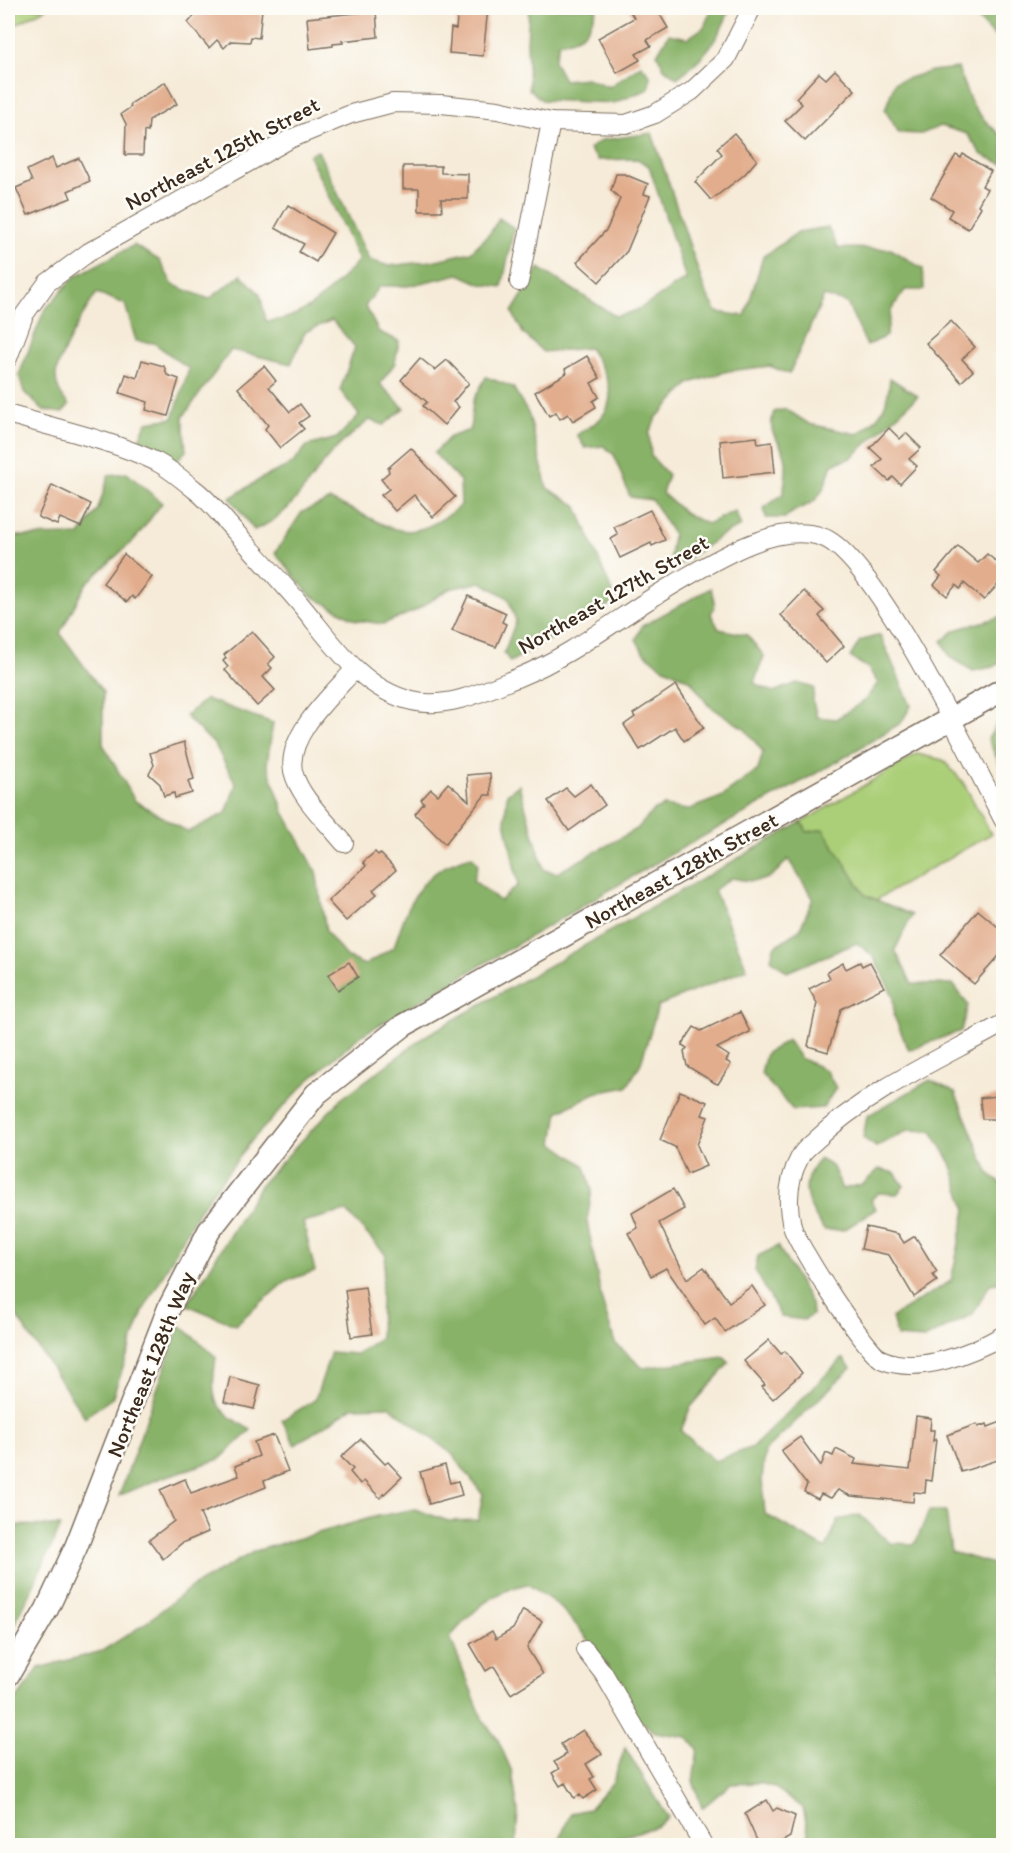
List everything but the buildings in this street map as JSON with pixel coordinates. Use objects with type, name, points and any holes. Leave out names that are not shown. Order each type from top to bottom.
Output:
[{"type":"street","name":"Northeast 125th Street","points":[[8,358],[24,315],[47,283],[89,252],[290,139],[351,114],[393,103],[475,108],[551,122],[626,124],[656,114],[692,91],[726,59],[752,8]]},
{"type":"street","points":[[519,282],[551,122]]},
{"type":"street","name":"Northeast 127th Street","points":[[8,414],[158,463],[198,491],[277,576],[354,670],[391,694],[415,702],[443,702],[473,696],[544,666],[672,585],[730,553],[766,538],[798,534],[822,537],[843,551],[871,582],[950,720],[1004,821]]},
{"type":"street","points":[[344,843],[304,793],[293,771],[294,748],[308,722],[354,670]]},
{"type":"street","name":"Northeast 128th Street","points":[[361,1057],[413,1020],[1004,688]]},
{"type":"street","points":[[1004,1023],[865,1102],[829,1127],[801,1155],[787,1191],[792,1229],[861,1339],[881,1360],[913,1364],[948,1359],[979,1349],[1004,1335]]},
{"type":"street","name":"Northeast 128th Way","points":[[8,1675],[47,1609],[76,1547],[169,1308],[209,1231],[316,1094],[361,1057]]},
{"type":"street","points":[[585,1650],[604,1674],[704,1845]]},
{"type":"green space","points":[[8,8],[47,8],[8,29]]},
{"type":"green space","points":[[529,8],[597,8],[584,33],[575,39],[559,43],[554,61],[564,80],[587,78],[609,87],[641,65],[650,75],[649,89],[614,103],[542,100],[529,89],[527,43]]},
{"type":"green space","points":[[712,8],[730,8],[710,48],[677,78],[664,68],[657,54],[669,34],[688,38],[704,27]]},
{"type":"green space","points":[[968,8],[1003,8],[1003,45]]},
{"type":"green space","points":[[958,68],[974,107],[985,121],[1003,137],[1003,164],[982,155],[967,134],[941,126],[921,134],[899,133],[885,110],[895,82],[932,71]]},
{"type":"green space","points":[[652,133],[705,291],[717,312],[745,316],[763,257],[798,232],[828,227],[838,248],[891,249],[923,269],[924,290],[905,290],[891,310],[886,336],[867,346],[847,303],[824,296],[789,374],[770,366],[728,371],[690,383],[657,417],[649,433],[651,456],[668,475],[662,493],[686,514],[707,524],[735,511],[741,526],[722,535],[676,567],[670,557],[673,534],[652,500],[630,497],[614,455],[604,446],[585,448],[577,435],[601,418],[610,400],[608,382],[589,348],[543,352],[523,333],[512,312],[539,268],[615,316],[635,311],[686,279],[649,166],[637,159],[598,160],[589,149],[602,140]]},
{"type":"green space","points":[[318,151],[369,260],[389,266],[432,261],[471,252],[490,233],[499,218],[514,228],[502,287],[481,284],[459,274],[408,286],[380,286],[365,306],[379,332],[399,341],[395,363],[380,384],[404,408],[384,425],[369,420],[334,450],[288,508],[267,524],[254,530],[230,498],[264,477],[292,464],[307,446],[337,438],[359,415],[340,390],[355,347],[332,320],[305,332],[291,364],[231,350],[183,417],[186,451],[176,461],[139,439],[147,422],[173,418],[189,369],[154,343],[136,341],[125,304],[97,293],[79,321],[61,358],[56,376],[60,392],[69,405],[62,413],[43,410],[24,392],[19,375],[44,311],[74,277],[134,245],[159,260],[173,285],[209,299],[241,275],[260,294],[266,321],[293,315],[318,301],[359,260],[309,155]]},
{"type":"green space","points":[[486,377],[513,387],[529,415],[547,488],[576,505],[616,601],[510,662],[504,653],[516,621],[508,598],[481,582],[449,589],[415,611],[383,624],[356,620],[310,595],[275,553],[302,512],[330,500],[382,524],[409,531],[424,528],[441,520],[461,505],[460,481],[434,453],[450,437],[470,430],[473,401]]},
{"type":"green space","points":[[890,378],[918,396],[851,458],[832,464],[824,486],[815,500],[785,518],[766,518],[764,508],[783,494],[786,475],[785,456],[773,432],[774,412],[786,409],[809,424],[857,434],[872,423],[882,411]]},
{"type":"green space","points":[[8,464],[12,472],[14,536],[80,535],[98,509],[109,475],[127,473],[162,503],[136,538],[86,584],[60,633],[103,692],[103,744],[135,801],[188,832],[226,813],[236,784],[215,745],[185,716],[206,699],[273,723],[267,764],[284,812],[316,871],[326,931],[346,957],[365,965],[394,947],[405,915],[419,889],[440,869],[472,856],[478,864],[473,880],[500,901],[518,885],[505,820],[507,794],[519,785],[544,870],[557,873],[637,829],[653,811],[664,806],[687,810],[721,797],[758,770],[763,752],[745,729],[708,705],[691,681],[661,666],[643,652],[636,639],[642,626],[711,588],[715,605],[711,614],[719,629],[747,635],[764,656],[754,683],[773,692],[797,683],[814,688],[813,702],[817,717],[836,719],[864,701],[878,683],[868,668],[850,657],[860,641],[880,635],[911,706],[901,723],[840,760],[666,857],[360,1036],[309,1080],[253,1139],[199,1210],[143,1311],[112,1398],[85,1417],[8,1304]]},
{"type":"green space","points":[[1003,616],[1003,661],[993,667],[973,671],[950,657],[942,641],[955,630]]},
{"type":"green space","points":[[1003,712],[1003,772],[988,739]]},
{"type":"green space","points":[[917,754],[943,760],[963,782],[991,834],[876,900],[865,895],[807,832],[802,822]]},
{"type":"green space","points":[[802,822],[807,832],[823,829],[865,895],[912,915],[895,950],[912,984],[953,984],[968,1005],[961,1031],[909,1050],[894,1016],[893,996],[873,956],[857,943],[787,972],[771,959],[774,947],[800,929],[813,898],[788,859],[775,873],[764,880],[750,881],[732,878],[714,890],[747,969],[658,1006],[641,1063],[627,1087],[595,1093],[558,1112],[553,1143],[585,1166],[592,1190],[587,1221],[602,1301],[615,1343],[643,1368],[724,1357],[729,1363],[690,1408],[681,1431],[715,1461],[753,1447],[843,1358],[851,1368],[765,1451],[762,1480],[765,1514],[826,1549],[838,1520],[860,1515],[890,1543],[915,1544],[929,1511],[946,1511],[951,1552],[993,1564],[1003,1555],[1003,1845],[811,1845],[803,1808],[774,1787],[759,1783],[731,1784],[702,1808],[693,1781],[698,1749],[687,1737],[655,1732],[639,1720],[608,1667],[578,1627],[558,1605],[527,1584],[503,1592],[484,1603],[450,1637],[483,1720],[498,1740],[512,1772],[518,1811],[516,1845],[8,1846],[8,1711],[39,1668],[102,1651],[143,1625],[191,1587],[255,1551],[374,1517],[415,1509],[448,1521],[478,1520],[483,1495],[452,1454],[389,1406],[353,1407],[295,1445],[282,1420],[315,1400],[331,1352],[356,1354],[380,1338],[381,1292],[386,1255],[346,1211],[303,1222],[315,1271],[286,1281],[235,1325],[187,1305],[261,1184],[341,1099],[427,1035]]},
{"type":"green space","points":[[788,1040],[800,1058],[826,1070],[836,1088],[823,1108],[793,1110],[761,1074],[766,1053]]},
{"type":"green space","points":[[930,1080],[955,1092],[988,1172],[1003,1185],[1003,1282],[990,1284],[973,1314],[924,1339],[897,1337],[892,1317],[951,1281],[966,1210],[951,1163],[932,1131],[908,1130],[876,1147],[863,1138],[867,1116]]},
{"type":"green space","points":[[820,1159],[833,1167],[842,1189],[863,1184],[879,1169],[895,1173],[904,1186],[897,1194],[878,1193],[871,1200],[876,1209],[844,1230],[824,1230],[809,1203],[806,1186],[808,1177]]},
{"type":"green space","points":[[778,1246],[811,1303],[812,1315],[804,1320],[781,1317],[755,1270],[758,1256]]},
{"type":"green space","points":[[180,1325],[216,1357],[213,1384],[214,1394],[221,1409],[251,1430],[220,1459],[161,1478],[119,1496]]},
{"type":"green space","points":[[8,1525],[61,1526],[19,1616],[8,1634]]},
{"type":"green space","points":[[625,1748],[668,1817],[658,1826],[594,1845],[557,1845],[571,1813],[589,1809],[613,1782]]}]
